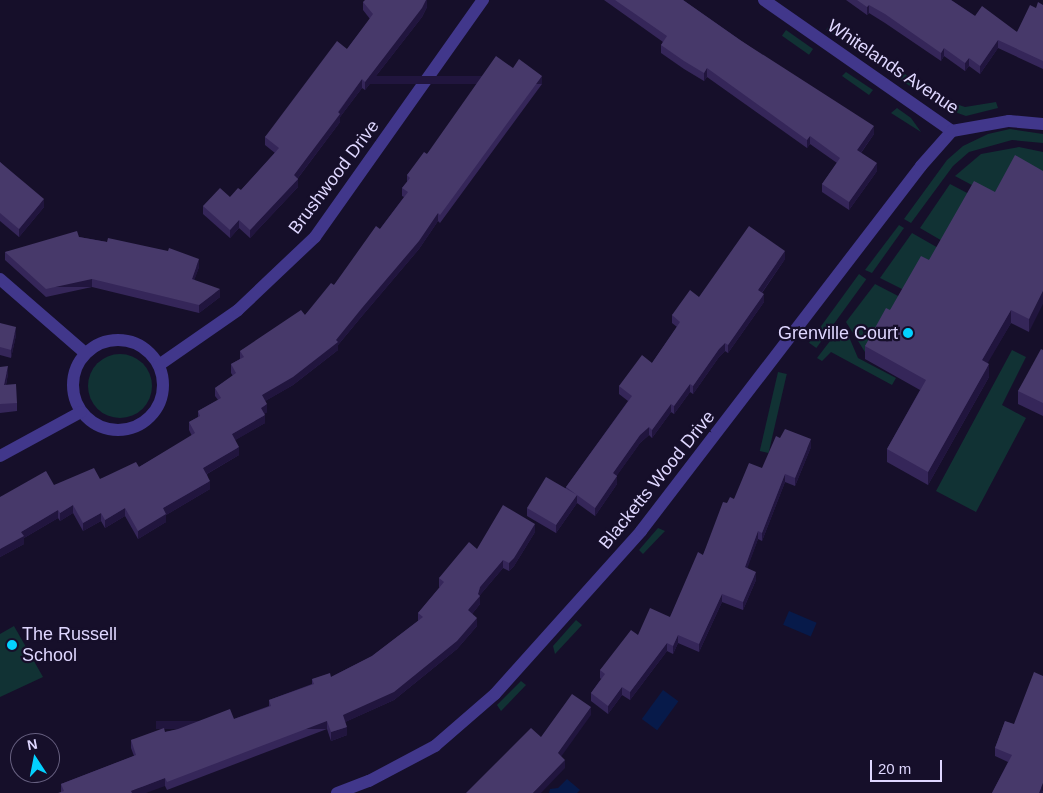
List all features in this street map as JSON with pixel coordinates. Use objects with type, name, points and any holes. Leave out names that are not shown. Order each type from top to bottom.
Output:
[{"type":"street","name":"Brushwood Drive","points":[[159,365],[238,310],[315,237],[483,0]]},
{"type":"street","name":"Whitelands Avenue","points":[[764,0],[952,130],[1009,121],[1043,124]]},
{"type":"street","name":"Blacketts Wood Drive","points":[[337,793],[369,781],[435,746],[496,694],[641,531],[921,166],[952,130]]},
{"type":"street","points":[[0,280],[85,353]]},
{"type":"street","points":[[127,341],[151,354],[159,365],[164,379],[163,395],[158,409],[135,428],[105,429],[92,423],[81,412],[72,387],[74,374],[85,353],[99,344],[127,341]]},
{"type":"street","points":[[0,456],[81,412]]},
{"type":"green space","points":[[831,23],[857,42],[852,48],[826,29]]},
{"type":"green space","points":[[786,30],[813,49],[809,55],[782,36]]},
{"type":"green space","points":[[883,58],[915,81],[910,87],[879,64]]},
{"type":"green space","points":[[846,72],[873,90],[869,95],[842,76]]},
{"type":"green space","points":[[941,99],[965,107],[996,102],[998,108],[966,116],[938,106]]},
{"type":"green space","points":[[897,108],[911,118],[921,132],[891,113]]},
{"type":"green space","points":[[1010,129],[1043,134],[1043,143],[1012,140],[969,152],[953,166],[911,223],[904,219],[947,160],[963,146],[988,134]]},
{"type":"green space","points":[[1019,147],[1043,152],[1043,182],[996,198],[955,176],[981,154]]},
{"type":"green space","points":[[950,184],[971,195],[944,242],[920,228]]},
{"type":"green space","points":[[899,225],[904,228],[872,273],[865,270]]},
{"type":"green space","points":[[912,233],[940,249],[906,291],[880,278]]},
{"type":"green space","points":[[859,274],[866,279],[816,348],[809,343]]},
{"type":"green space","points":[[875,284],[902,298],[865,352],[846,322]]},
{"type":"green space","points":[[840,328],[849,337],[858,358],[896,378],[892,385],[831,352],[822,361],[817,358]]},
{"type":"green space","points":[[1012,350],[1026,357],[1002,405],[1026,418],[976,512],[936,491]]},
{"type":"green space","points":[[120,354],[138,360],[146,368],[152,386],[146,404],[138,412],[120,418],[102,412],[94,404],[88,386],[94,368],[102,360]]},
{"type":"green space","points":[[778,372],[787,374],[769,453],[760,451]]},
{"type":"green space","points":[[658,528],[665,531],[643,554],[639,550]]},
{"type":"green space","points":[[576,620],[582,625],[555,654],[553,646]]},
{"type":"green space","name":"The Russell School","points":[[14,626],[43,677],[0,697],[0,634]]},
{"type":"green space","points":[[521,681],[526,685],[501,711],[497,705]]},
{"type":"water","points":[[789,611],[817,623],[811,637],[783,625]]},
{"type":"water","points":[[663,690],[678,701],[657,730],[642,719]]},
{"type":"water","points":[[567,779],[580,790],[577,793],[549,793],[550,789],[558,788]]},
{"type":"building","points":[[365,0],[426,0],[422,8],[365,82],[362,79],[338,112],[340,114],[294,175],[298,179],[250,230],[239,220],[230,230],[203,206],[220,188],[230,197],[238,188],[241,190],[279,148],[265,137],[337,41],[347,49],[373,14],[363,2]]},
{"type":"building","points":[[615,0],[683,0],[740,40],[874,126],[857,150],[877,163],[849,202],[822,184],[840,158],[810,136],[807,140],[707,68],[704,73],[661,45],[667,36]]},
{"type":"building","points":[[857,0],[951,0],[975,16],[982,6],[1017,32],[1030,5],[1036,8],[1038,2],[1043,5],[1043,61],[998,40],[980,66],[969,58],[965,63],[944,48],[941,53],[885,14],[869,5],[867,7]]},
{"type":"building","points":[[496,56],[513,68],[519,59],[542,76],[440,215],[438,213],[419,241],[336,340],[338,342],[293,377],[262,395],[267,404],[261,408],[265,415],[232,434],[239,447],[203,468],[210,481],[163,508],[166,514],[138,531],[125,508],[105,520],[101,513],[83,523],[73,505],[60,513],[58,510],[21,532],[24,536],[0,549],[0,497],[46,471],[54,485],[94,468],[100,479],[136,462],[139,467],[195,433],[189,422],[200,416],[198,411],[221,398],[215,388],[236,373],[231,364],[244,357],[240,351],[301,310],[305,315],[331,283],[334,285],[376,226],[380,229],[408,192],[402,188],[410,178],[407,175],[424,152],[427,154]]},
{"type":"building","points":[[1015,155],[1043,171],[1043,291],[1029,319],[1011,310],[982,360],[989,364],[928,472],[887,449],[926,380],[865,346],[886,308],[890,310],[921,256],[929,260],[974,181],[995,192]]},
{"type":"building","points":[[0,162],[44,199],[19,229],[0,213]]},
{"type":"building","points":[[749,226],[785,251],[758,290],[764,294],[728,345],[725,343],[719,349],[693,386],[690,384],[674,406],[671,404],[652,430],[649,427],[640,435],[613,473],[617,476],[595,508],[566,487],[632,396],[619,386],[642,355],[652,363],[680,322],[672,315],[690,290],[699,297]]},
{"type":"building","points":[[77,231],[79,237],[107,242],[108,238],[168,251],[169,248],[199,259],[192,279],[220,289],[199,305],[92,279],[46,289],[5,252]]},
{"type":"building","points":[[0,323],[16,327],[11,350],[0,347]]},
{"type":"building","points":[[1041,349],[1043,350],[1043,403],[1018,391]]},
{"type":"building","points":[[8,366],[4,385],[16,384],[17,403],[0,404],[0,367]]},
{"type":"building","points":[[785,429],[811,439],[795,478],[785,474],[762,533],[758,531],[745,567],[756,572],[743,602],[722,594],[699,644],[678,635],[673,646],[667,643],[630,692],[622,687],[608,706],[591,693],[605,674],[600,670],[631,630],[638,635],[650,608],[670,617],[698,552],[703,555],[723,502],[727,503],[730,497],[734,499],[749,463],[762,468],[776,436],[780,438]]},
{"type":"building","points":[[546,477],[577,495],[556,525],[527,508]]},
{"type":"building","points":[[503,505],[535,524],[514,558],[509,563],[503,560],[480,587],[478,594],[480,596],[468,610],[477,618],[457,641],[394,692],[343,715],[347,727],[331,732],[327,721],[167,782],[165,778],[131,791],[132,793],[58,793],[64,791],[61,784],[136,755],[131,740],[164,728],[165,732],[178,729],[230,709],[234,719],[271,706],[269,700],[314,684],[312,679],[330,673],[331,677],[372,656],[423,617],[418,613],[444,582],[439,578],[469,542],[477,549]]},
{"type":"building","points":[[1034,672],[1043,676],[1043,783],[1039,793],[992,793],[1012,755],[995,748],[1005,721],[1014,724]]},
{"type":"building","points":[[572,694],[591,707],[558,753],[565,760],[533,793],[466,793],[531,728],[541,737]]},
{"type":"place","name":"Grenville Court","points":[[908,333]]},
{"type":"place","name":"The Russell School","points":[[12,645]]}]
